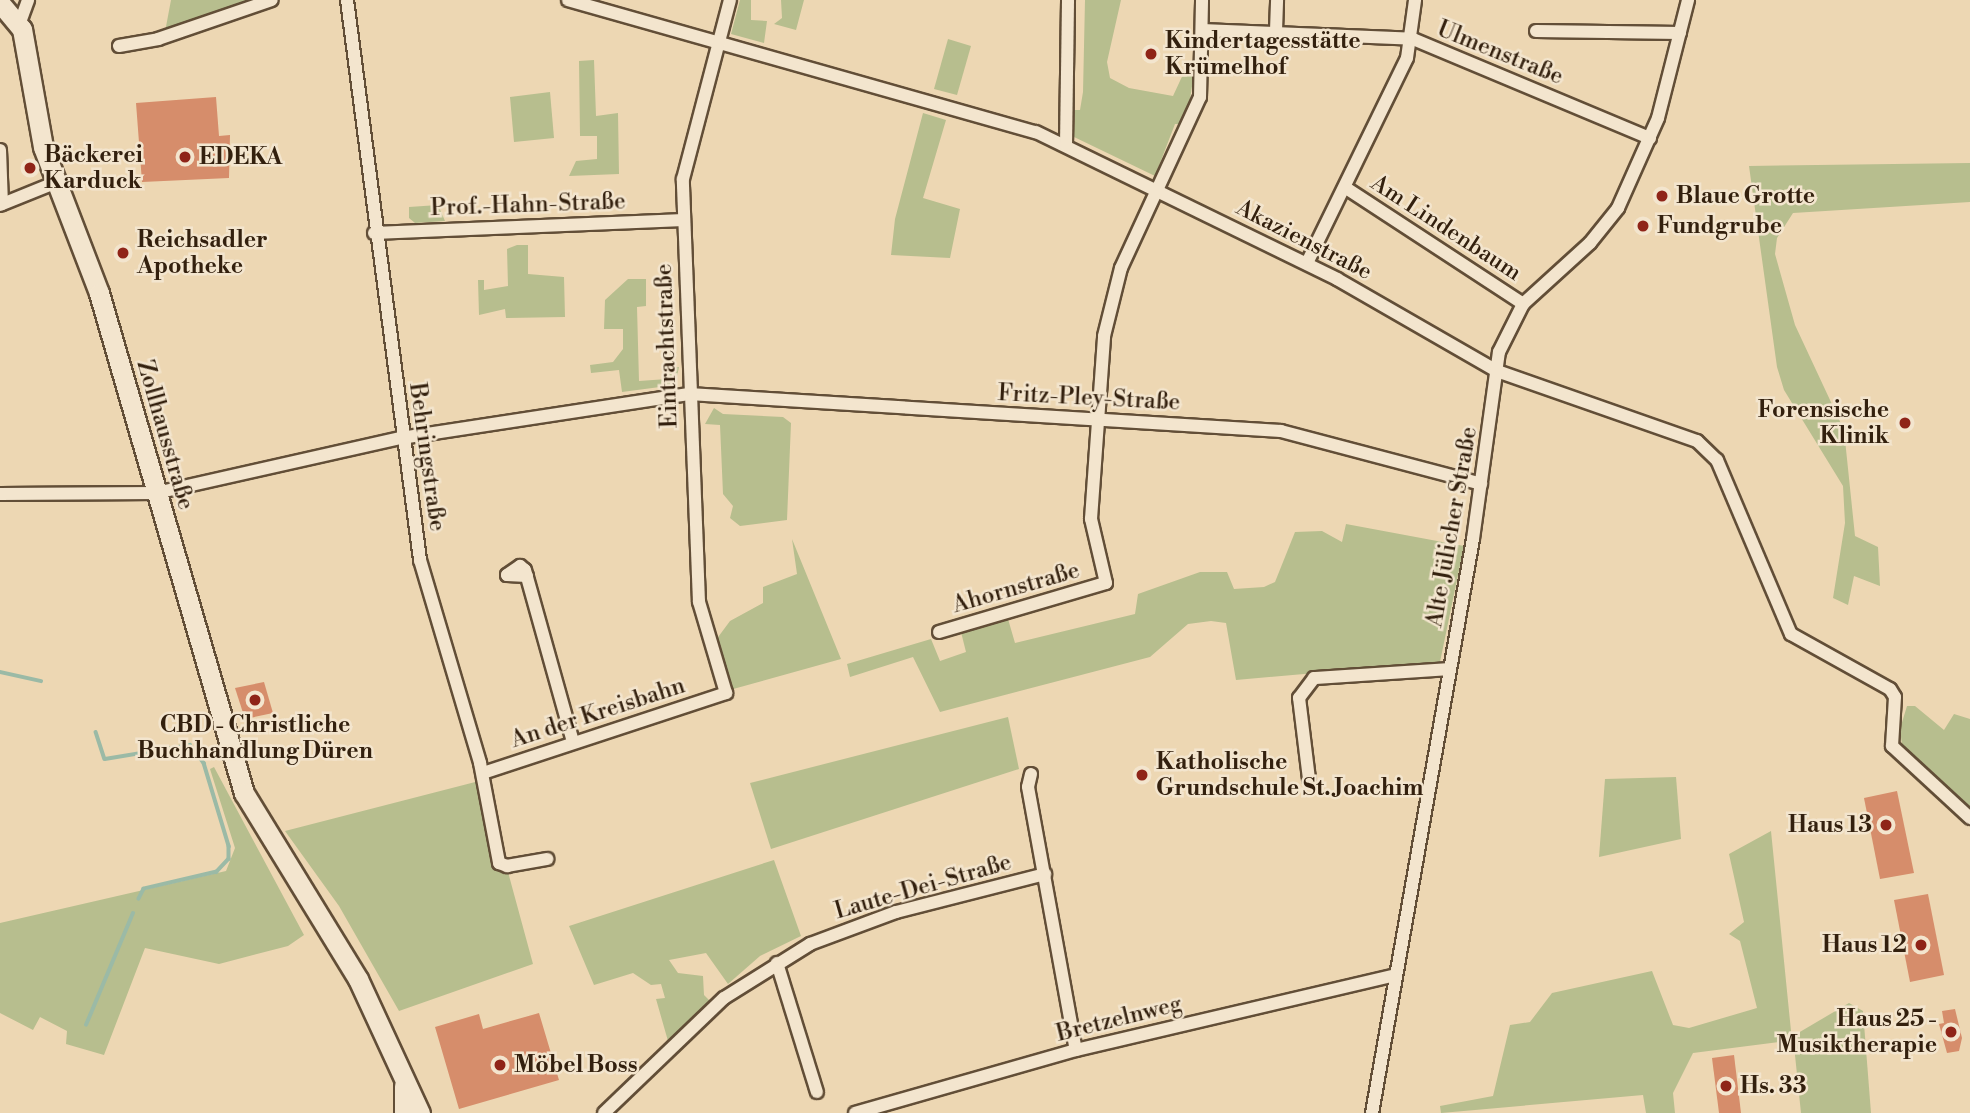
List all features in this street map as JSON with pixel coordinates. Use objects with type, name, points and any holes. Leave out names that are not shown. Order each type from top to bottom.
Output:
[{"type":"street","points":[[0,3],[19,25],[28,0]]},
{"type":"street","points":[[119,46],[158,39],[272,0]]},
{"type":"street","name":"Behringstraße","points":[[347,0],[374,233],[390,320],[401,438],[420,560],[483,773],[499,863],[507,866],[547,859]]},
{"type":"street","name":"Akazienstraße","points":[[568,0],[1012,124],[1066,145],[1307,263],[1497,371],[1686,436],[1709,450],[1791,634],[1890,689],[1895,697],[1892,746],[1970,818]]},
{"type":"street","name":"Eintrachtstraße","points":[[726,693],[699,602],[684,220],[685,164],[730,0]]},
{"type":"street","points":[[1066,145],[1068,0]]},
{"type":"street","name":"Ahornstraße","points":[[939,632],[1108,590],[1091,519],[1097,419],[1115,291],[1200,97],[1202,0]]},
{"type":"street","points":[[1276,31],[1277,0]]},
{"type":"street","points":[[1307,263],[1346,188],[1413,39],[1415,0]]},
{"type":"street","name":"Alte Jülicher Straße","points":[[1371,1113],[1481,484],[1502,343],[1523,304],[1603,229],[1650,138],[1688,0]]},
{"type":"street","name":"Zollhausstraße","points":[[19,25],[34,114],[99,293],[244,793],[294,880],[358,979],[404,1086],[420,1113]]},
{"type":"street","name":"Ulmenstraße","points":[[1202,30],[1276,31],[1413,39],[1650,138]]},
{"type":"street","name":"Ulmenstraße","points":[[1536,31],[1680,33]]},
{"type":"street","points":[[0,150],[1,204],[57,182]]},
{"type":"street","name":"Am Lindenbaum","points":[[1346,188],[1523,304]]},
{"type":"street","name":"Prof.-Hahn-Straße","points":[[374,233],[684,220]]},
{"type":"street","name":"Fritz-Pley-Straße","points":[[0,494],[156,493],[401,438],[689,394],[1291,433],[1481,484]]},
{"type":"street","points":[[527,576],[573,742]]},
{"type":"street","points":[[1309,779],[1299,698],[1314,678],[1448,669]]},
{"type":"street","name":"An der Kreisbahn","points":[[483,773],[726,693]]},
{"type":"street","name":"Laute-Dei-Straße","points":[[1031,775],[1028,787],[1076,1050]]},
{"type":"street","name":"Laute-Dei-Straße","points":[[604,1113],[715,1006],[777,962],[870,921],[1045,874]]},
{"type":"street","points":[[777,962],[817,1091]]},
{"type":"street","name":"Bretzelnweg","points":[[855,1113],[1076,1050],[1395,975]]},
{"type":"street","points":[[404,1086],[404,1113]]},
{"type":"green space","points":[[171,0],[252,0],[252,2],[165,32]]},
{"type":"green space","points":[[740,0],[751,0],[751,20],[767,21],[764,43],[731,34]]},
{"type":"green space","points":[[781,0],[804,0],[796,30],[774,24],[782,18]]},
{"type":"green space","points":[[1085,0],[1121,0],[1107,62],[1110,78],[1129,88],[1173,96],[1186,68],[1194,73],[1189,106],[1182,124],[1175,124],[1155,176],[1072,136],[1072,110],[1080,110],[1083,92]]},
{"type":"green space","points":[[948,39],[971,46],[957,95],[934,89]]},
{"type":"green space","points":[[594,60],[596,116],[618,113],[619,174],[569,176],[576,161],[597,159],[597,136],[580,136],[579,61]]},
{"type":"green space","points":[[550,92],[554,138],[514,142],[510,97]]},
{"type":"green space","points":[[923,113],[946,120],[923,198],[960,209],[950,258],[891,255],[895,219]]},
{"type":"green space","points":[[1970,163],[1970,202],[1793,213],[1777,238],[1775,254],[1795,325],[1844,430],[1855,536],[1878,547],[1880,586],[1854,576],[1848,605],[1833,598],[1845,523],[1843,486],[1784,390],[1777,367],[1749,166]]},
{"type":"green space","points":[[438,205],[445,221],[415,223],[409,218],[409,207]]},
{"type":"green space","points":[[528,245],[528,274],[564,277],[565,317],[506,318],[505,309],[479,315],[478,280],[484,280],[484,290],[508,286],[507,249]]},
{"type":"green space","points":[[628,279],[646,279],[646,306],[637,307],[639,381],[667,379],[667,368],[679,367],[675,385],[622,392],[619,370],[591,373],[590,365],[613,362],[623,349],[623,329],[604,329],[605,300]]},
{"type":"green space","points":[[714,408],[723,414],[783,417],[791,423],[787,520],[740,526],[730,518],[733,506],[723,494],[720,425],[705,424]]},
{"type":"green space","points":[[1346,524],[1464,546],[1440,662],[1236,680],[1226,623],[1211,621],[1188,624],[1150,657],[940,712],[913,657],[850,677],[847,664],[931,639],[940,661],[966,652],[961,632],[1008,619],[1015,643],[1135,614],[1138,594],[1200,572],[1227,572],[1234,589],[1264,587],[1275,582],[1295,532],[1322,531],[1342,542]]},
{"type":"green space","points":[[792,539],[841,659],[726,691],[710,648],[730,621],[763,603],[763,587],[797,574]]},
{"type":"green space","points":[[1907,706],[1915,706],[1944,730],[1954,714],[1970,719],[1970,807],[1902,745],[1900,729]]},
{"type":"green space","points":[[1008,717],[1019,769],[771,849],[750,783]]},
{"type":"green space","points":[[214,767],[304,935],[288,946],[219,964],[145,948],[104,1055],[66,1044],[67,1031],[40,1017],[33,1030],[0,1013],[0,923],[226,871],[235,848],[210,769]]},
{"type":"green space","points":[[1676,777],[1681,839],[1599,857],[1605,779]]},
{"type":"green space","points":[[483,780],[533,964],[399,1011],[339,906],[285,831]]},
{"type":"green space","points":[[1771,831],[1791,1031],[1779,1042],[1693,1053],[1673,1093],[1675,1113],[1646,1113],[1643,1095],[1441,1113],[1440,1106],[1493,1096],[1510,1025],[1530,1022],[1552,993],[1652,971],[1673,1025],[1689,1028],[1757,1008],[1740,941],[1729,934],[1744,922],[1729,854]]},
{"type":"green space","points":[[774,860],[801,936],[760,956],[728,984],[706,953],[669,960],[678,973],[703,976],[704,995],[711,1002],[668,1041],[656,999],[665,998],[661,984],[651,985],[633,973],[594,985],[569,926]]},
{"type":"green space","points":[[1849,1003],[1863,1011],[1871,1113],[1801,1113],[1793,1036]]},
{"type":"building","name":"EDEKA","points":[[216,97],[219,136],[230,135],[229,178],[142,182],[136,103]]},
{"type":"building","name":"CBD - Christliche Buchhandlung Düren","points":[[264,682],[273,713],[245,719],[235,688]]},
{"type":"building","name":"Haus 13","points":[[1897,791],[1914,873],[1880,879],[1864,798]]},
{"type":"building","name":"Haus 12","points":[[1928,894],[1944,975],[1910,982],[1894,900]]},
{"type":"building","name":"Haus 25 - Musiktherapie","points":[[1955,1009],[1962,1038],[1959,1051],[1947,1053],[1939,1024],[1944,1023],[1942,1011]]},
{"type":"building","name":"Möbel Boss","points":[[539,1013],[559,1080],[459,1109],[435,1027],[479,1014],[483,1029]]},
{"type":"building","name":"Hs. 33","points":[[1734,1055],[1741,1113],[1719,1113],[1712,1058]]},
{"type":"waterway","points":[[0,672],[41,681]]},
{"type":"waterway","points":[[96,732],[105,759],[190,745],[204,763],[229,846],[229,859],[217,872],[144,889],[139,899]]},
{"type":"waterway","points":[[86,1025],[133,913]]},
{"type":"place","name":"Kindertagesstätte Krümelhof","points":[[1151,54]]},
{"type":"place","name":"EDEKA","points":[[185,157]]},
{"type":"place","name":"Bäckerei Karduck","points":[[30,168]]},
{"type":"place","name":"Blaue Grotte","points":[[1662,196]]},
{"type":"place","name":"Fundgrube","points":[[1643,226]]},
{"type":"place","name":"Reichsadler Apotheke","points":[[123,253]]},
{"type":"place","name":"Forensische Klinik","points":[[1905,423]]},
{"type":"place","name":"CBD - Christliche Buchhandlung Düren","points":[[255,700]]},
{"type":"place","name":"Katholische Grundschule St. Joachim","points":[[1142,775]]},
{"type":"place","name":"Haus 13","points":[[1886,825]]},
{"type":"place","name":"Haus 12","points":[[1921,945]]},
{"type":"place","name":"Haus 25 - Musiktherapie","points":[[1951,1032]]},
{"type":"place","name":"Möbel Boss","points":[[500,1065]]},
{"type":"place","name":"Hs. 33","points":[[1726,1086]]}]
